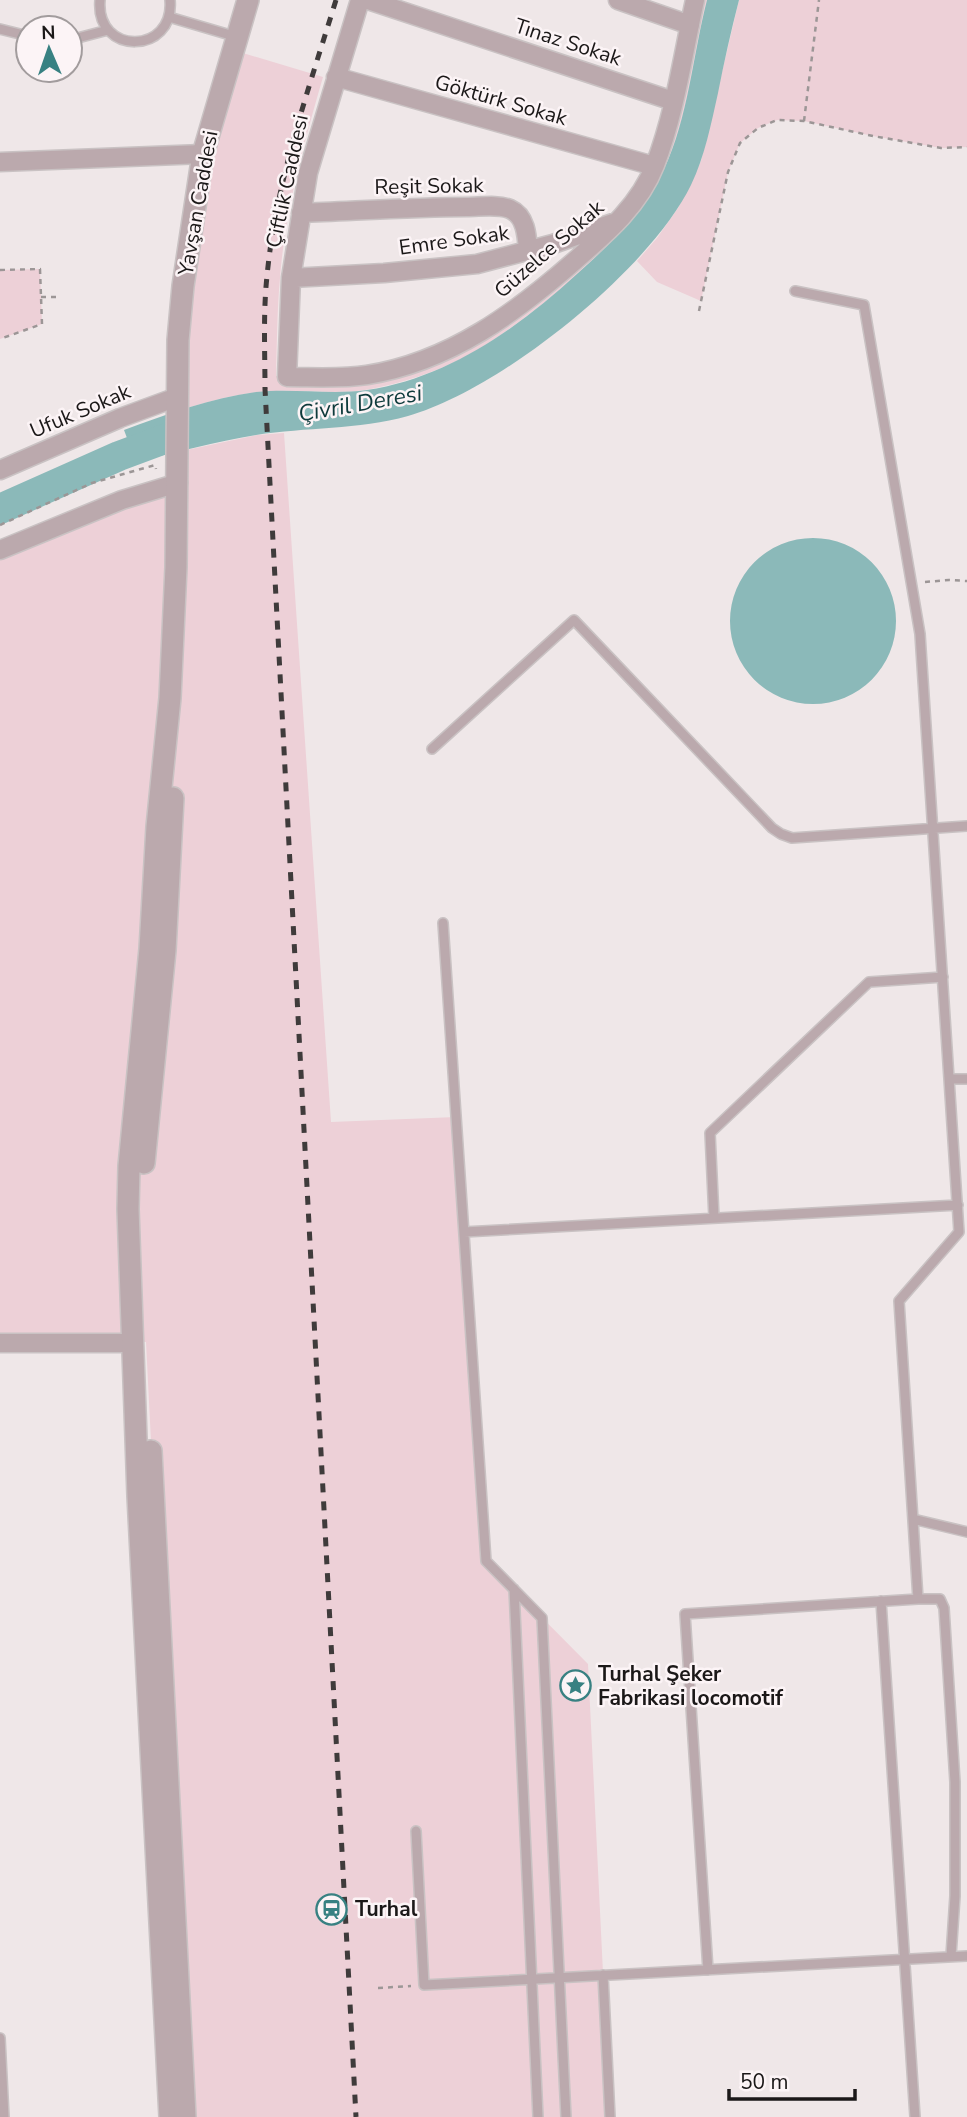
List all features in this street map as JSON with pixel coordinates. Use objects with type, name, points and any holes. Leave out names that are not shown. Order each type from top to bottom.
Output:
[{"type":"street","name":"Yavşan Caddesi","points":[[170,698],[178,474],[178,340],[183,286],[203,154],[248,0]]},
{"type":"street","name":"Çiftlik Caddesi","points":[[288,377],[291,278],[308,173],[360,0]]},
{"type":"street","name":"Tınaz Sokak","points":[[368,0],[673,101]]},
{"type":"street","points":[[618,0],[690,26]]},
{"type":"street","name":"Güzelce Sokak","points":[[288,377],[367,375],[424,359],[466,341],[533,297],[618,222],[638,196],[654,166],[673,101],[695,0]]},
{"type":"street","name":"Göktürk Sokak","points":[[336,77],[654,166]]},
{"type":"street","points":[[0,162],[203,154]]},
{"type":"street","name":"Reşit Sokak","points":[[301,213],[440,207],[510,209],[523,223],[528,251]]},
{"type":"street","name":"Emre Sokak","points":[[291,278],[477,264],[528,251],[618,222]]},
{"type":"street","name":"Ufuk Sokak","points":[[0,470],[121,418],[177,404]]},
{"type":"street","points":[[0,550],[178,474]]},
{"type":"street","points":[[170,698],[161,778],[150,949],[130,1166],[128,1229],[170,2117]]},
{"type":"street","points":[[170,698],[174,766],[172,828],[165,950],[144,1165],[142,1229],[185,2117]]},
{"type":"street","points":[[0,1343],[132,1343]]},
{"type":"lane","points":[[100,0],[101,16],[108,30],[127,41],[142,41],[162,30],[169,17],[170,0]]},
{"type":"lane","points":[[169,17],[237,37]]},
{"type":"lane","points":[[84,36],[108,30]]},
{"type":"lane","points":[[795,291],[864,304],[920,634],[959,1233],[899,1301],[918,1599]]},
{"type":"lane","points":[[432,749],[574,620],[772,828],[781,834],[792,838],[967,826]]},
{"type":"lane","points":[[443,923],[486,1561],[542,1618],[566,2117]]},
{"type":"lane","points":[[715,1218],[710,1133],[869,982],[943,977]]},
{"type":"lane","points":[[949,1079],[967,1079]]},
{"type":"lane","points":[[464,1232],[958,1205]]},
{"type":"lane","points":[[913,1519],[967,1532]]},
{"type":"lane","points":[[514,1589],[538,2117]]},
{"type":"lane","points":[[708,1969],[685,1614],[918,1599],[940,1599],[944,1608],[955,1782],[951,1956]]},
{"type":"lane","points":[[881,1601],[915,2117]]},
{"type":"lane","points":[[415,1831],[424,1985],[967,1956]]},
{"type":"lane","points":[[603,1975],[610,2117]]},
{"type":"lane","points":[[0,2038],[4,2117]]},
{"type":"path","points":[[804,121],[819,0]]},
{"type":"path","points":[[699,311],[729,172],[740,143],[758,128],[777,120],[804,121],[941,148],[967,146]]},
{"type":"path","points":[[0,270],[40,269],[42,324],[0,339]]},
{"type":"path","points":[[41,297],[60,297]]},
{"type":"path","points":[[0,525],[92,483],[155,465]]},
{"type":"path","points":[[912,584],[967,581]]},
{"type":"path","points":[[378,1988],[424,1985]]},
{"type":"shaded area","points":[[695,0],[707,0],[679,130],[664,169],[653,190],[624,229],[591,263],[555,294],[471,354],[406,381],[359,391],[251,393],[177,411],[178,340],[233,50],[323,77],[302,152],[286,227],[279,290],[276,376],[329,378],[367,375],[466,341],[613,228],[654,166]]},
{"type":"shaded area","points":[[739,0],[967,0],[967,147],[941,148],[804,121],[777,120],[758,128],[740,143],[728,172],[701,301],[657,282],[637,261],[678,208],[701,161]]},
{"type":"shaded area","points":[[40,269],[42,324],[0,339],[0,270]]},
{"type":"shaded area","points":[[284,433],[331,1122],[456,1117],[486,1561],[588,1664],[610,2117],[185,2117],[146,1342],[0,1343],[0,550],[177,483],[177,452],[257,435]]},
{"type":"water","points":[[707,0],[739,0],[710,128],[696,174],[671,219],[642,254],[568,323],[485,381],[445,402],[408,416],[370,424],[256,435],[136,462],[124,430],[189,407],[256,392],[339,392],[397,384],[426,374],[480,348],[531,313],[615,238],[637,213],[656,184],[679,129]]},
{"type":"water","points":[[813,538],[845,544],[872,562],[890,589],[896,621],[890,653],[872,680],[845,698],[813,704],[781,698],[754,680],[736,653],[730,621],[736,589],[754,562],[781,544]]},
{"type":"waterway","name":"Çivril Deresi","points":[[0,509],[119,456],[170,437]]},
{"type":"railway","points":[[336,0],[294,136],[271,241],[265,304],[265,389],[356,2117]]},
{"type":"place","name":"Turhal Şeker Fabrikasi locomotif","points":[[575,1686]]},
{"type":"place","name":"Turhal","points":[[332,1909]]}]
